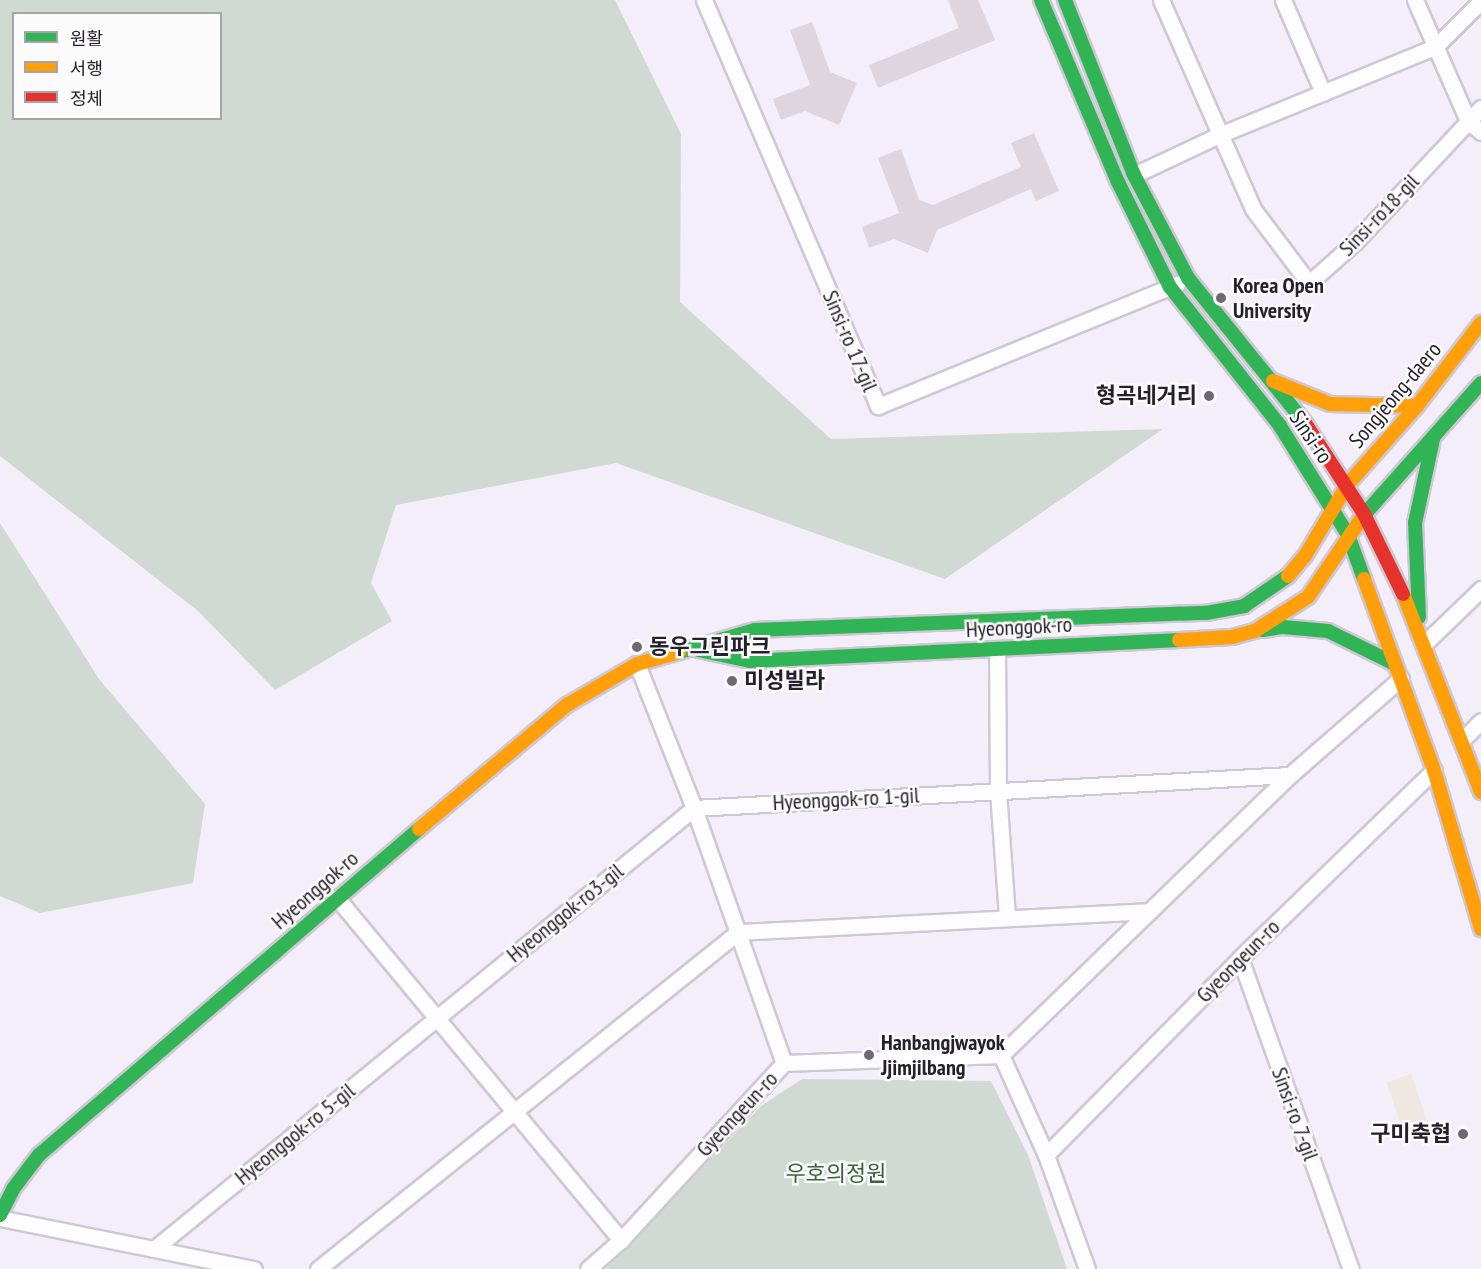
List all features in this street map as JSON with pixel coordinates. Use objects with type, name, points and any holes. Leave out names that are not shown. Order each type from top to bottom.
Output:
[{"type":"street","name":"Sinsi-ro 17-gil","points":[[704,0],[878,406],[1188,278]]},
{"type":"street","name":"Sinsi-ro","points":[[1041,0],[1123,192],[1170,287],[1280,426],[1348,535],[1434,770],[1481,929]]},
{"type":"street","name":"Sinsi-ro","points":[[1065,0],[1134,175],[1188,278],[1263,376],[1317,438],[1348,484],[1364,514],[1419,627],[1481,792]]},
{"type":"street","name":"Sinsi-ro18-gil","points":[[1161,0],[1219,135],[1254,209],[1309,284],[1355,242],[1468,122]]},
{"type":"street","points":[[1283,0],[1323,93]]},
{"type":"street","points":[[1415,0],[1468,122],[1481,132]]},
{"type":"street","points":[[1134,175],[1219,135],[1435,47],[1481,1]]},
{"type":"street","points":[[1468,122],[1481,108]]},
{"type":"street","name":"Songjeong-daero","points":[[1305,556],[1332,507],[1348,484],[1417,406],[1481,323]]},
{"type":"street","points":[[1263,376],[1298,394],[1330,404],[1417,406]]},
{"type":"street","points":[[1348,535],[1481,383]]},
{"type":"street","points":[[1419,627],[1415,523],[1434,435]]},
{"type":"street","name":"Hyeonggok-ro","points":[[696,649],[750,661],[1232,637],[1255,631],[1308,597],[1348,535]]},
{"type":"street","name":"Hyeonggok-ro","points":[[0,1216],[13,1189],[39,1155],[337,898],[567,705],[637,664],[696,649],[755,630],[1206,614],[1244,606],[1285,580],[1305,556]]},
{"type":"street","points":[[1425,643],[1481,589]]},
{"type":"street","points":[[1087,1269],[1046,1155],[1001,1055],[1398,671],[1328,631],[1282,627],[1255,631]]},
{"type":"street","points":[[997,650],[998,791],[1007,918]]},
{"type":"street","points":[[637,664],[694,808],[784,1063]]},
{"type":"street","points":[[1461,741],[1481,721]]},
{"type":"street","name":"Gyeongeun-ro","points":[[1046,1155],[1240,958],[1434,770]]},
{"type":"street","points":[[998,791],[1290,775]]},
{"type":"street","name":"Hyeonggok-ro 1-gil","points":[[694,808],[998,791]]},
{"type":"street","name":"Hyeonggok-ro3-gil","points":[[437,1018],[694,808]]},
{"type":"street","points":[[337,898],[621,1240]]},
{"type":"street","points":[[318,1269],[738,932],[1149,912]]},
{"type":"street","name":"Sinsi-ro 7-gil","points":[[1240,958],[1351,1269]]},
{"type":"street","name":"Hyeonggok-ro 5-gil","points":[[154,1249],[437,1018]]},
{"type":"street","name":"Gyeongeun-ro","points":[[588,1269],[621,1240],[784,1063],[1001,1055]]},
{"type":"street","points":[[0,1216],[254,1269]]},
{"type":"shaded area","points":[[1411,1074],[1429,1125],[1404,1134],[1386,1082]]},
{"type":"green space","points":[[0,0],[615,0],[681,134],[680,302],[831,439],[1163,429],[945,579],[616,463],[396,505],[371,583],[392,621],[275,690],[198,611],[0,456]]},
{"type":"green space","points":[[0,523],[99,679],[205,804],[193,883],[40,913],[0,896]]},
{"type":"green space","name":"우호의정원","points":[[802,1079],[991,1081],[1028,1155],[1067,1269],[606,1269],[761,1106]]},
{"type":"building","points":[[948,0],[978,0],[995,40],[878,88],[869,65],[959,28]]},
{"type":"building","points":[[812,22],[830,72],[857,83],[839,125],[805,111],[781,120],[773,99],[810,85],[790,30]]},
{"type":"building","points":[[1034,133],[1059,191],[1036,201],[1031,189],[937,230],[928,253],[894,239],[869,248],[862,227],[899,213],[878,158],[901,149],[919,200],[933,205],[1021,167],[1011,143]]},
{"type":"traffic: fast","points":[[1041,0],[1118,182],[1170,287],[1280,426],[1348,535],[1364,579]]},
{"type":"traffic: fast","points":[[1065,0],[1134,175],[1188,278],[1305,423]]},
{"type":"traffic: fast","points":[[1363,516],[1481,383]]},
{"type":"traffic: fast","points":[[1419,617],[1415,523],[1433,439]]},
{"type":"traffic: fast","points":[[679,652],[755,630],[1206,613],[1244,606],[1288,576]]},
{"type":"traffic: fast","points":[[1263,630],[1283,627],[1328,631],[1395,664]]},
{"type":"traffic: fast","points":[[698,650],[750,661],[1179,640]]},
{"type":"traffic: fast","points":[[0,1215],[13,1189],[39,1155],[419,829]]},
{"type":"traffic: slow","points":[[1288,576],[1305,556],[1348,484],[1417,406],[1481,323]]},
{"type":"traffic: slow","points":[[1273,381],[1330,404],[1417,406]]},
{"type":"traffic: slow","points":[[1179,640],[1232,637],[1255,631],[1308,597],[1363,516]]},
{"type":"traffic: slow","points":[[1364,579],[1434,770],[1481,929]]},
{"type":"traffic: slow","points":[[1403,594],[1481,792]]},
{"type":"traffic: slow","points":[[419,829],[567,705],[637,664],[679,652]]},
{"type":"traffic: jam","points":[[1305,423],[1364,514],[1403,594]]},
{"type":"place","name":"Korea Open University","points":[[1221,298]]},
{"type":"place","name":"형곡네거리","points":[[1209,396]]},
{"type":"place","name":"동우그린파크","points":[[637,647]]},
{"type":"place","name":"미성빌라","points":[[732,681]]},
{"type":"place","name":"Hanbangjwayok Jjimjilbang","points":[[869,1055]]},
{"type":"place","name":"구미축협","points":[[1463,1134]]}]
